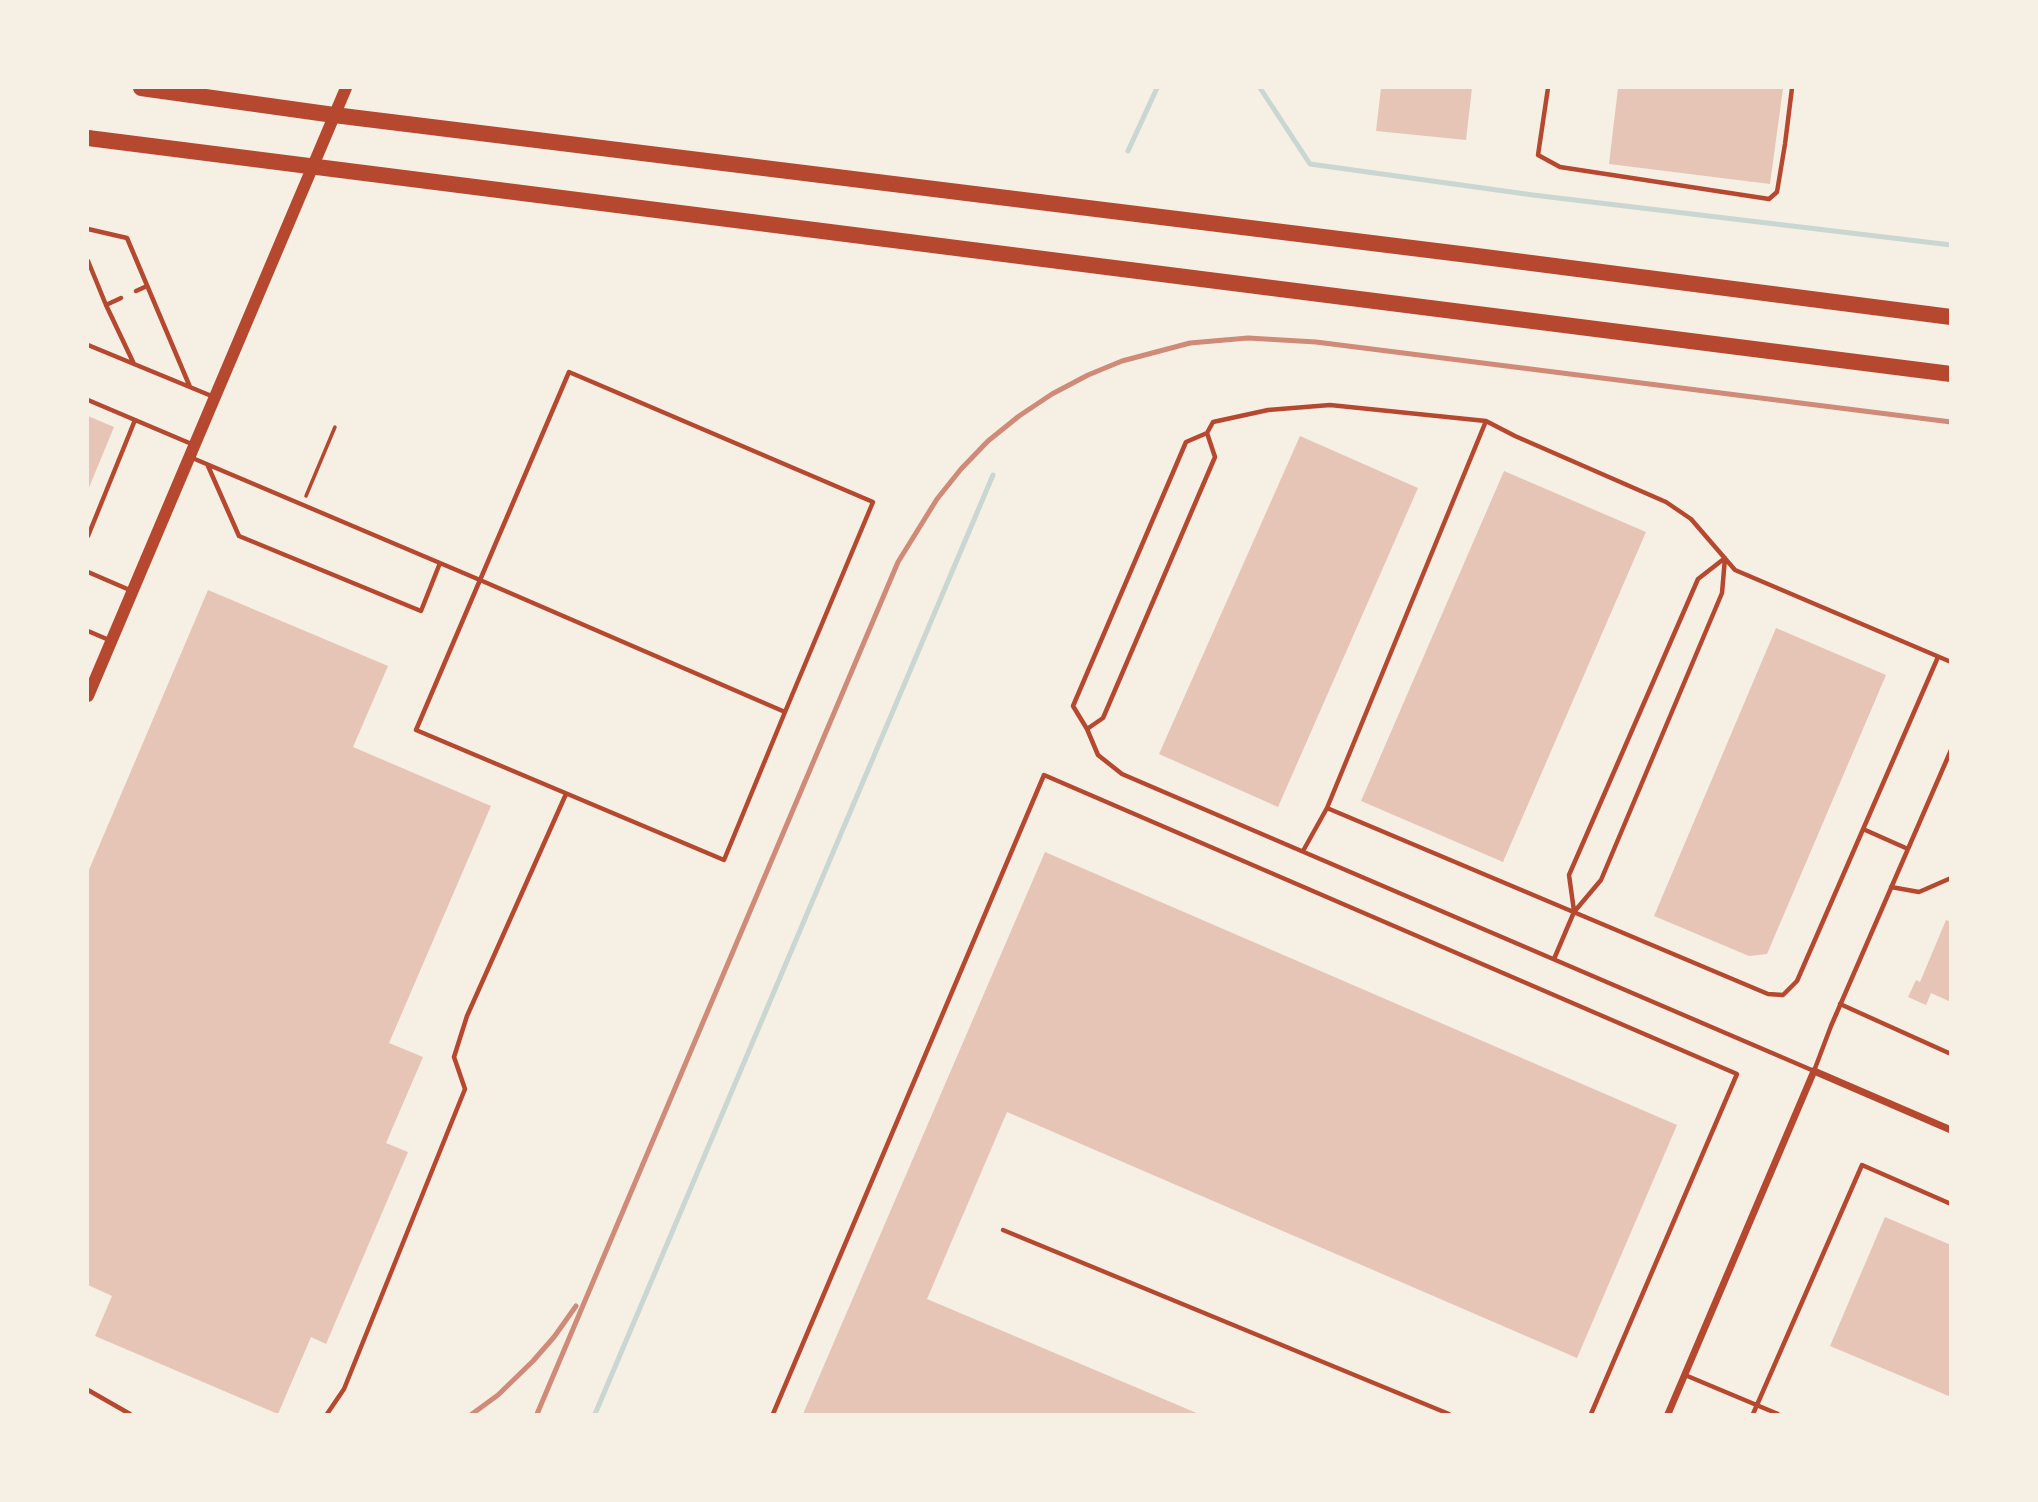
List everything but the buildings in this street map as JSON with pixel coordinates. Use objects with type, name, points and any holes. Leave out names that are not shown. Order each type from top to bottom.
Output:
[{"type":"highway","points":[[141,88],[334,116],[1951,317]]},
{"type":"highway","points":[[88,138],[1951,374]]},
{"type":"street","points":[[88,696],[346,88]]},
{"type":"street","points":[[1668,1415],[1814,1071],[1951,1129]]},
{"type":"lane","points":[[1548,88],[1538,155],[1560,167],[1769,199],[1777,192],[1792,88]]},
{"type":"lane","points":[[88,229],[127,238],[190,387]]},
{"type":"lane","points":[[88,261],[134,365]]},
{"type":"lane","points":[[136,291],[147,286]]},
{"type":"lane","points":[[106,304],[121,298]]},
{"type":"lane","points":[[88,345],[215,398]]},
{"type":"lane","points":[[569,372],[873,502],[723,860],[416,730],[480,580],[569,372]]},
{"type":"lane","points":[[88,400],[135,420],[192,451],[208,465],[785,712]]},
{"type":"lane","points":[[1951,662],[1735,570],[1691,519],[1666,502],[1486,421],[1330,405],[1268,410],[1213,422],[1207,433],[1186,442],[1073,706],[1098,755],[1122,774],[1814,1071],[1840,1004],[1951,750]]},
{"type":"lane","points":[[88,536],[135,420]]},
{"type":"lane","points":[[1303,851],[1326,808],[1486,421]]},
{"type":"lane","points":[[1087,729],[1103,718],[1215,457],[1207,433]]},
{"type":"lane","points":[[208,465],[239,536],[421,611],[440,563]]},
{"type":"lane","points":[[1555,960],[1574,912],[1601,880],[1722,593],[1725,558]]},
{"type":"lane","points":[[1574,912],[1569,875],[1698,579],[1725,558]]},
{"type":"lane","points":[[88,572],[132,591]]},
{"type":"lane","points":[[88,631],[111,641]]},
{"type":"lane","points":[[1326,808],[1768,994],[1783,995],[1797,981],[1938,657]]},
{"type":"lane","points":[[774,1415],[1044,775],[1737,1074],[1591,1415]]},
{"type":"lane","points":[[327,1415],[344,1389],[465,1089],[454,1056],[467,1016],[566,793]]},
{"type":"lane","points":[[1863,829],[1908,849]]},
{"type":"lane","points":[[1891,887],[1919,892],[1951,878]]},
{"type":"lane","points":[[1840,1004],[1951,1054]]},
{"type":"lane","points":[[1753,1415],[1862,1165],[1951,1204]]},
{"type":"lane","points":[[1003,1230],[1449,1415]]},
{"type":"lane","points":[[1685,1375],[1778,1415]]},
{"type":"lane","points":[[88,1391],[130,1415]]},
{"type":"path","points":[[302,505],[335,427]]},
{"type":"waterway","points":[[1128,151],[1157,88]]},
{"type":"waterway","points":[[1260,88],[1310,164],[1533,195],[1951,245]]},
{"type":"waterway","points":[[595,1414],[993,475]]},
{"type":"railway","points":[[537,1414],[898,562],[937,499],[961,469],[988,441],[1019,416],[1052,394],[1122,361],[1190,343],[1248,338],[1316,342],[1951,422]]},
{"type":"railway","points":[[472,1414],[498,1395],[533,1361],[576,1306]]}]
